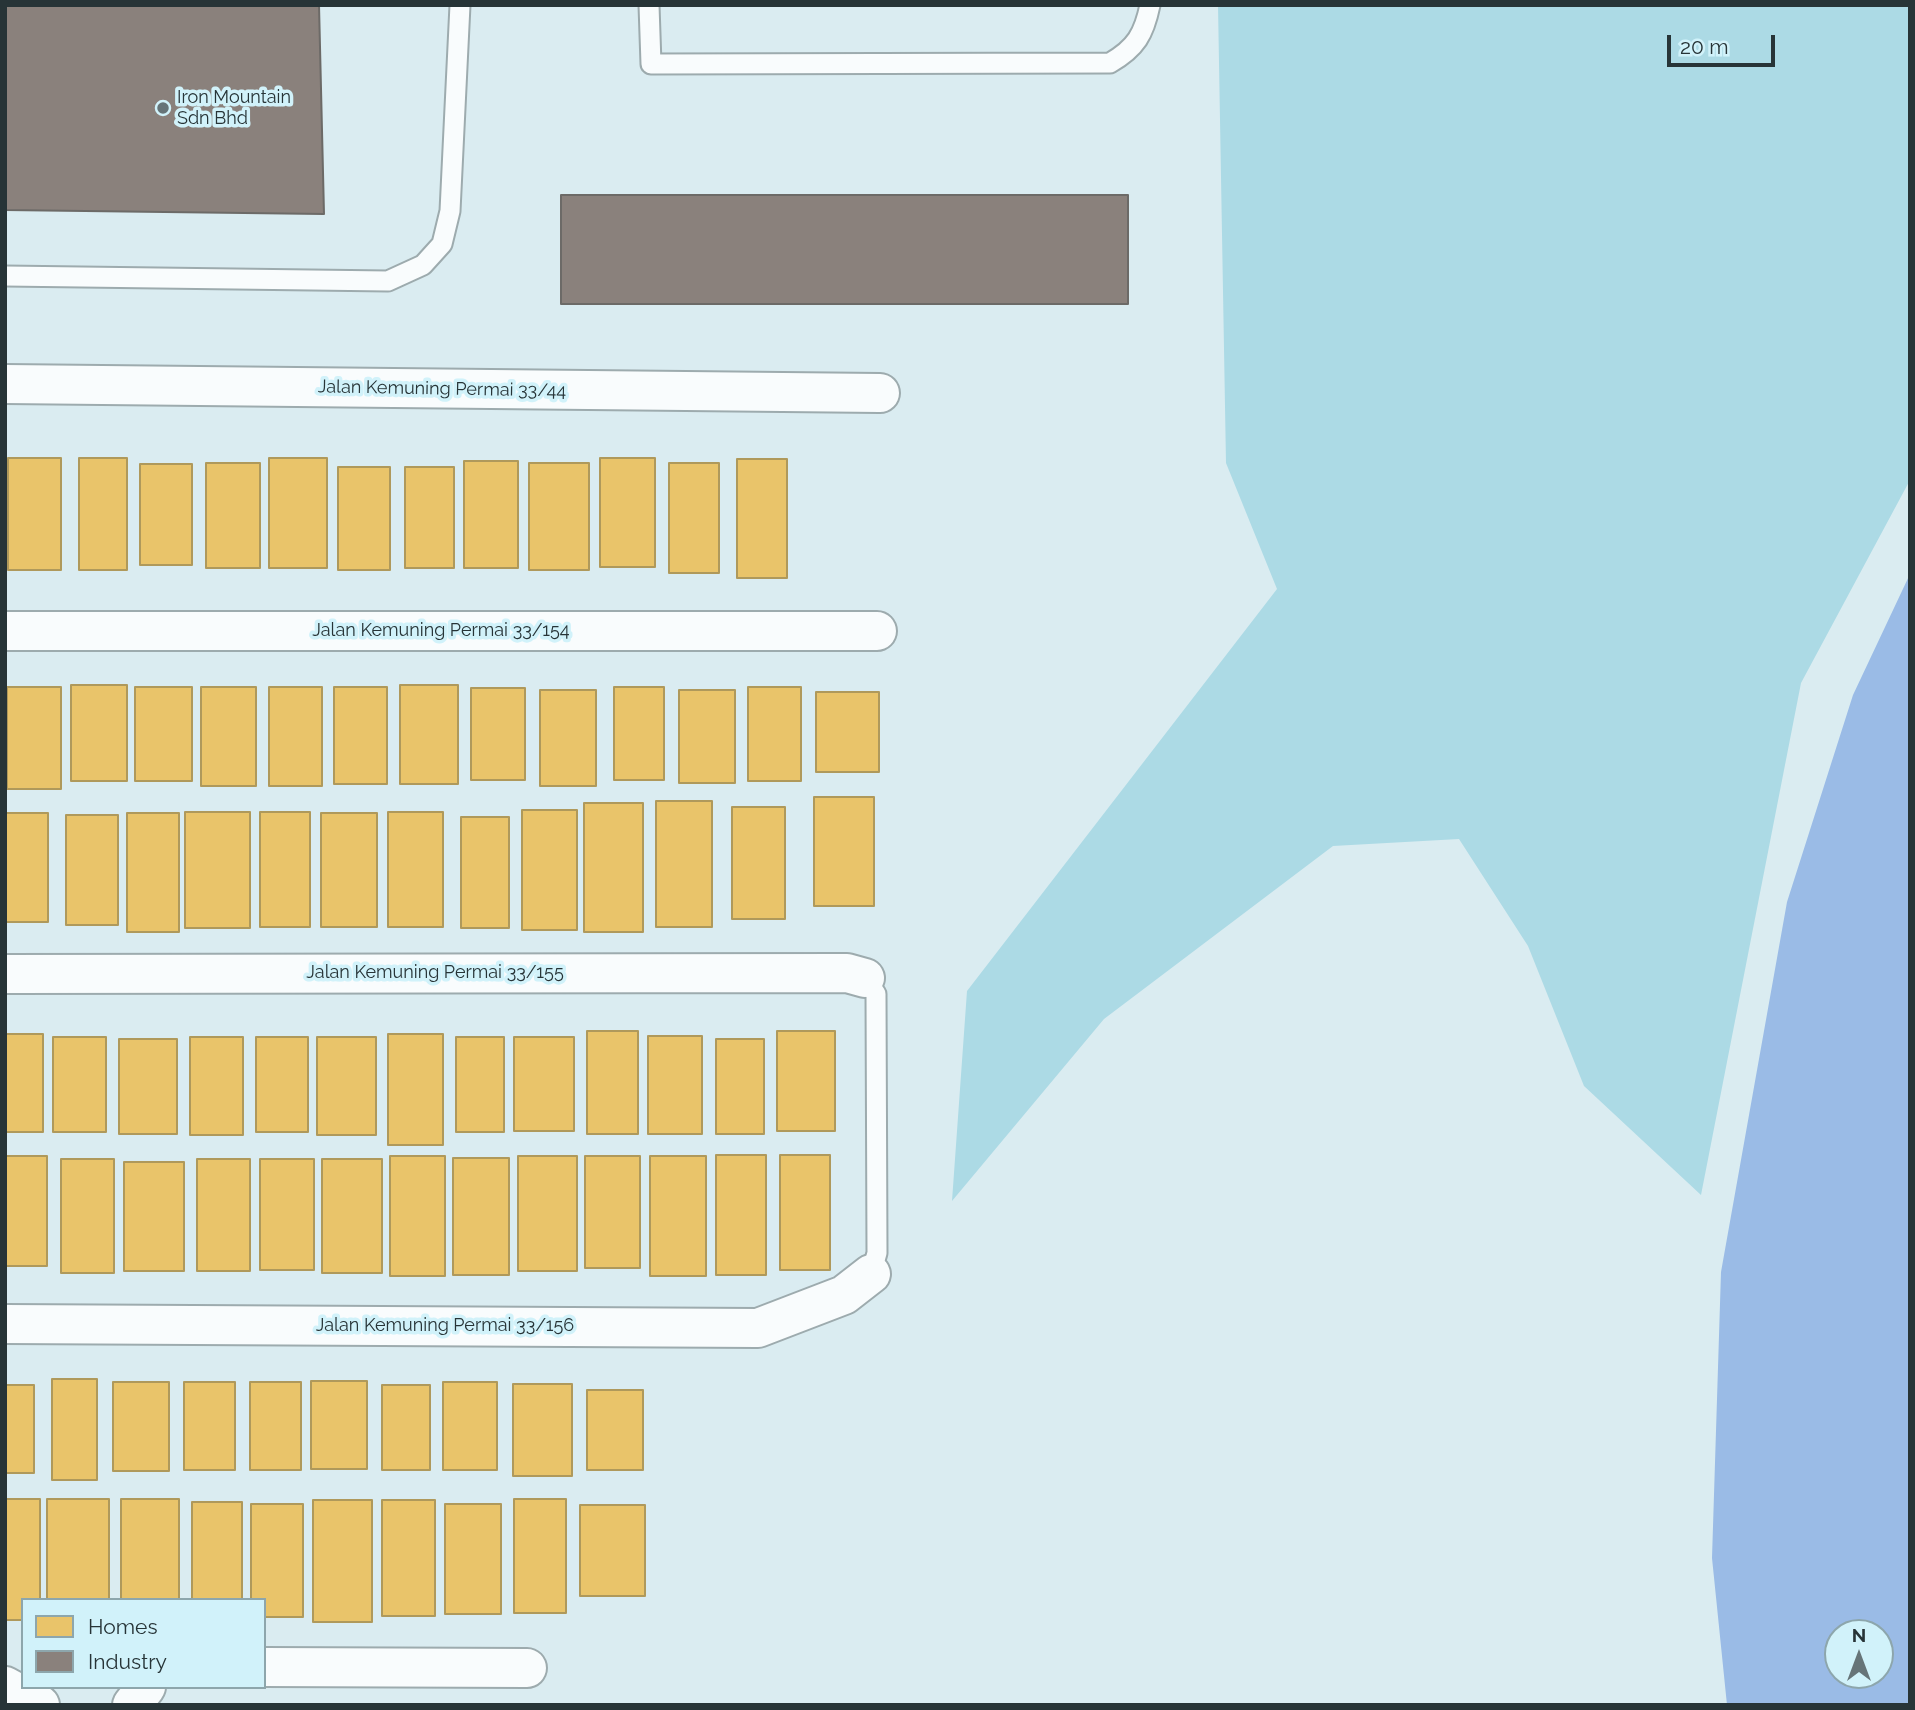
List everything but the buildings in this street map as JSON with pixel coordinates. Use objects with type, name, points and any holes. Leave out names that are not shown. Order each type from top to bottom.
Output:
[{"type":"street","name":"Jalan Kemuning Permai 33/44","points":[[5,384],[880,393]]},
{"type":"street","name":"Jalan Kemuning Permai 33/154","points":[[5,631],[877,631]]},
{"type":"street","name":"Jalan Kemuning Permai 33/155","points":[[5,974],[847,973],[865,978]]},
{"type":"street","name":"Jalan Kemuning Permai 33/156","points":[[5,1324],[758,1328],[844,1295],[871,1274]]},
{"type":"street","points":[[266,1667],[527,1668]]},
{"type":"street","points":[[5,1686],[40,1705]]},
{"type":"street","points":[[132,1705],[144,1689]]},
{"type":"lane","points":[[5,276],[388,281],[423,265],[442,244],[450,211],[460,5]]},
{"type":"lane","points":[[649,5],[651,64],[1110,62],[1127,53],[1145,30],[1150,5]]},
{"type":"lane","points":[[865,978],[876,994],[877,1253],[871,1274]]},
{"type":"shaded area","points":[[1218,5],[1910,5],[1910,480],[1801,683],[1701,1195],[1584,1086],[1528,946],[1459,839],[1333,846],[1104,1019],[952,1201],[967,991],[1277,589],[1226,463]]},
{"type":"shaded area","points":[[1910,574],[1910,1705],[1727,1705],[1712,1558],[1721,1272],[1787,902],[1853,695]]},
{"type":"place","name":"Iron Mountain Sdn Bhd","points":[[163,108]]}]
